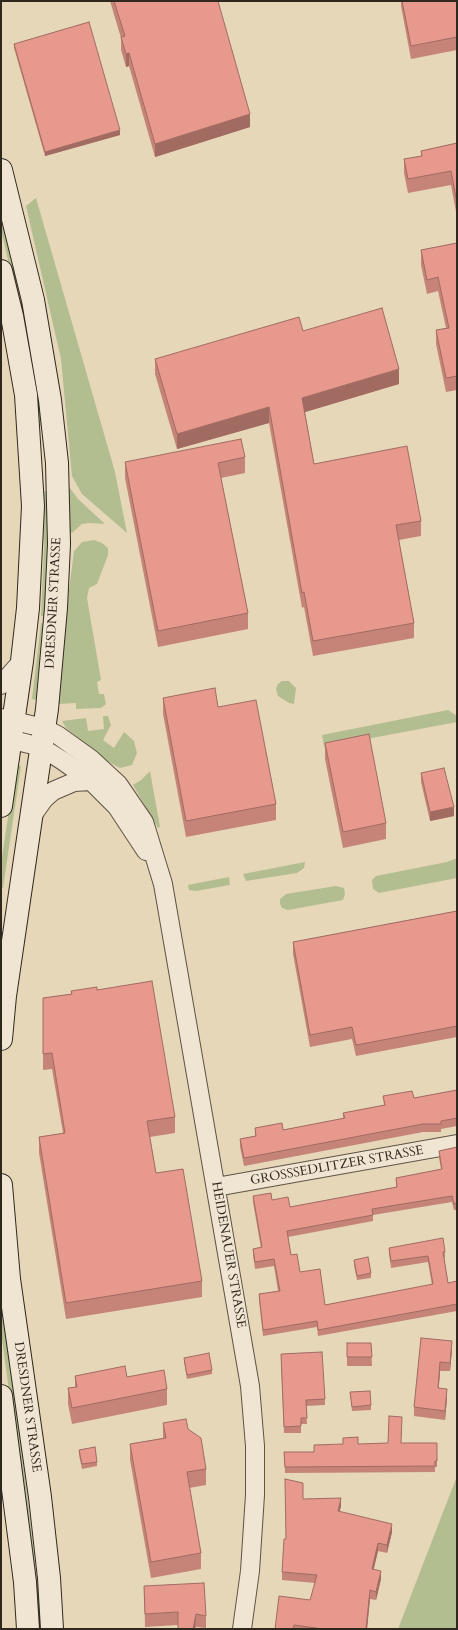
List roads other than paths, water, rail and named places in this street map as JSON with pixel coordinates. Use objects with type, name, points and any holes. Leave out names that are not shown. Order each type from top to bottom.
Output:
[{"type":"main road","name":"DRESDNER STRASSE","points":[[1,170],[33,300],[50,400],[57,463],[58,570],[42,737],[32,816],[5,996],[1,1039]]},
{"type":"main road","name":"DRESDNER STRASSE","points":[[1,271],[12,316],[26,395],[33,506],[28,608],[22,661],[7,729],[1,806]]},
{"type":"main road","name":"DRESDNER STRASSE","points":[[1,1185],[9,1279],[40,1497],[52,1629]]},
{"type":"main road","name":"DRESDNER STRASSE","points":[[1,1396],[25,1582],[28,1629]]},
{"type":"street","points":[[1,685],[22,661]]},
{"type":"street","points":[[7,729],[42,737]]},
{"type":"street","name":"HEIDENAUER STRASSE","points":[[42,737],[64,761],[91,781],[117,807],[144,846],[163,884]]},
{"type":"street","name":"HEIDENAUER STRASSE","points":[[42,737],[66,740],[91,759],[118,784],[144,822],[163,884],[243,1335],[253,1416],[255,1471],[254,1519],[250,1571],[242,1629]]},
{"type":"street","points":[[32,816],[44,799],[53,791],[74,782],[91,781]]},
{"type":"street","name":"GROSSSEDLITZER STRASSE","points":[[216,1187],[457,1144]]}]
